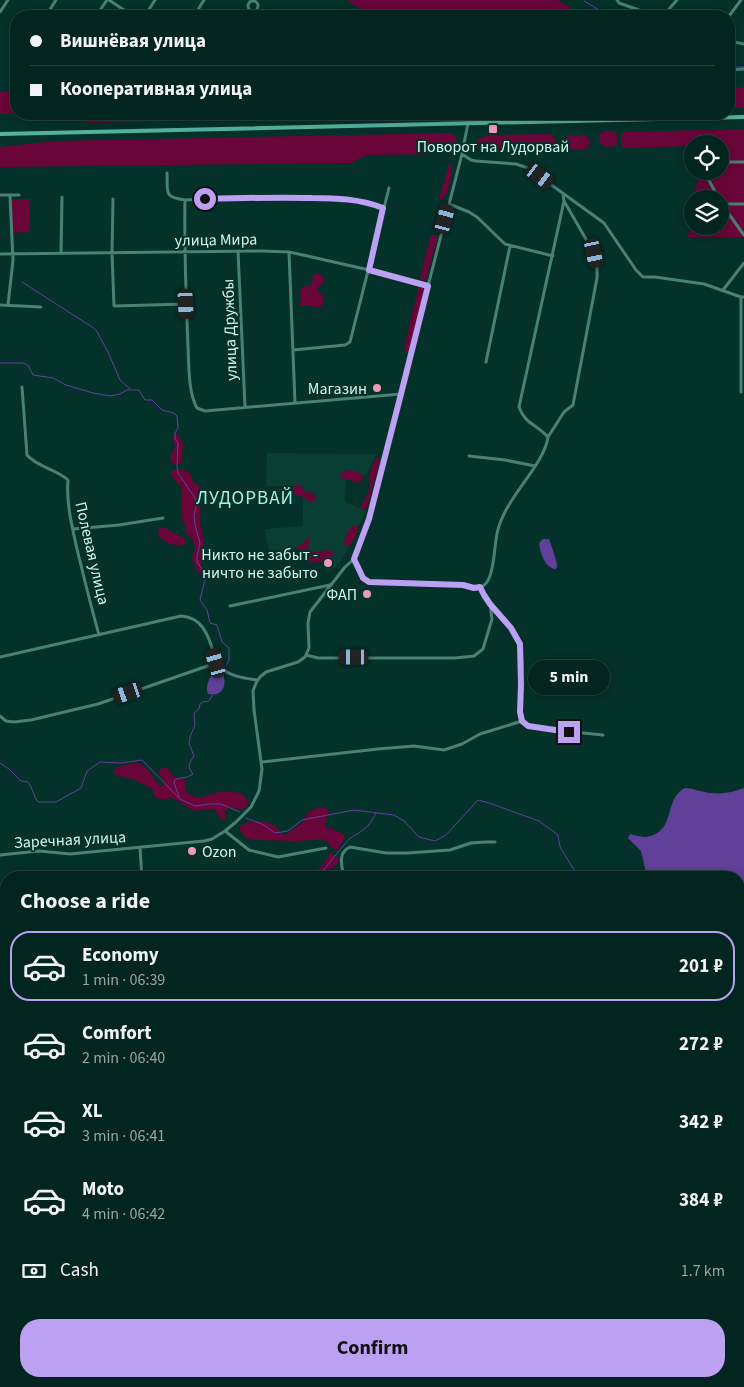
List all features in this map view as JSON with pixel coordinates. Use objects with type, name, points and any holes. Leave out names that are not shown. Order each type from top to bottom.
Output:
[{"type":"main road","points":[[0,134],[578,120]]},
{"type":"street","points":[[0,12],[8,0]]},
{"type":"street","points":[[108,0],[124,10]]},
{"type":"street","points":[[617,0],[640,10]]},
{"type":"street","points":[[668,10],[677,0]]},
{"type":"street","points":[[0,656],[181,616],[195,619],[203,627],[212,647],[216,663],[220,668],[234,676],[258,680],[266,672],[298,662],[306,655],[309,648],[308,623],[312,609],[344,567],[354,559],[369,519],[462,154],[468,122]]},
{"type":"street","points":[[462,154],[476,162],[524,166],[604,223],[636,270],[643,277],[704,284],[742,297],[741,392]]},
{"type":"street","points":[[729,162],[744,162]]},
{"type":"street","points":[[167,173],[169,195],[185,200],[263,197],[337,198],[370,203],[383,208]]},
{"type":"street","points":[[293,350],[345,345],[351,340],[389,188]]},
{"type":"street","points":[[548,437],[522,416],[519,407],[553,256],[564,201],[563,194]]},
{"type":"street","points":[[0,195],[19,195]]},
{"type":"street","points":[[8,305],[13,260],[10,196]]},
{"type":"street","points":[[61,253],[62,197]]},
{"type":"street","points":[[112,199],[114,306],[186,304]]},
{"type":"street","points":[[185,200],[184,252],[190,373],[192,397],[199,410],[401,394]]},
{"type":"street","points":[[354,559],[363,578],[369,582],[463,585],[474,588],[488,582],[496,537],[504,513],[514,495],[535,466],[547,443],[548,437],[564,412],[573,405],[597,278],[597,266],[594,253],[564,201]]},
{"type":"street","points":[[449,204],[477,217],[499,239],[510,246],[553,256]]},
{"type":"street","points":[[729,204],[744,204]]},
{"type":"street","points":[[729,214],[744,235]]},
{"type":"street","points":[[486,362],[510,246]]},
{"type":"street","name":"улица Дружбы","points":[[238,251],[245,407]]},
{"type":"street","points":[[289,252],[295,403]]},
{"type":"street","name":"улица Мира","points":[[0,254],[289,252],[369,270],[428,286]]},
{"type":"street","points":[[722,290],[744,263]]},
{"type":"street","points":[[0,305],[41,307]]},
{"type":"street","name":"Полевая улица","points":[[22,387],[26,455],[31,460],[68,480],[67,495],[72,529],[99,635]]},
{"type":"street","points":[[469,456],[535,466]]},
{"type":"street","points":[[72,529],[119,525],[163,518]]},
{"type":"street","points":[[230,606],[331,584]]},
{"type":"street","points":[[480,587],[490,604],[511,628],[520,644],[520,712],[522,721],[528,726],[539,728],[602,735]]},
{"type":"street","points":[[306,655],[318,658],[455,658],[474,656],[483,649],[486,643],[492,619],[490,604]]},
{"type":"street","points":[[0,716],[2,719],[10,722],[31,720],[98,704],[216,663]]},
{"type":"street","name":"Заречная улица","points":[[0,855],[39,851],[70,854],[195,843],[212,839],[225,831],[246,813],[259,791],[262,777],[262,762],[253,697],[254,687],[258,680]]},
{"type":"street","points":[[262,762],[378,748],[414,746],[444,750],[462,744],[480,734],[522,721]]},
{"type":"street","points":[[225,831],[248,850],[278,857],[326,848]]},
{"type":"street","points":[[343,871],[342,855],[345,849],[350,847],[386,853],[408,853],[450,850],[471,844],[495,842]]},
{"type":"street","points":[[140,848],[142,871]]},
{"type":"shaded area","points":[[347,0],[558,0],[574,10],[363,10]]},
{"type":"shaded area","points":[[744,87],[744,108],[735,108],[735,88]]},
{"type":"shaded area","points":[[10,91],[10,114],[0,114],[0,92]]},
{"type":"shaded area","points":[[79,120],[222,120],[87,123]]},
{"type":"shaded area","points":[[744,129],[744,237],[688,237],[688,235],[729,235],[729,190],[696,190],[697,180],[729,180],[729,135],[684,135],[684,146],[623,148],[621,136],[624,132]]},
{"type":"shaded area","points":[[603,131],[614,131],[616,133],[618,142],[616,146],[606,147],[600,143],[599,136]]},
{"type":"shaded area","points":[[449,133],[455,136],[457,141],[451,149],[441,154],[366,155],[351,163],[0,167],[0,147],[54,141]]},
{"type":"shaded area","points":[[549,134],[555,138],[556,146],[550,150],[492,151],[484,150],[477,146],[477,139],[488,135]]},
{"type":"shaded area","points":[[586,136],[589,139],[589,146],[582,150],[568,148],[563,142],[567,137]]},
{"type":"shaded area","points":[[449,164],[452,165],[451,179],[447,193],[442,200],[440,195]]},
{"type":"shaded area","points":[[11,199],[30,199],[30,232],[12,233]]},
{"type":"shaded area","points":[[432,235],[438,236],[425,281],[420,277]]},
{"type":"shaded area","points":[[319,273],[323,277],[323,283],[317,290],[324,297],[323,304],[319,308],[299,305],[302,287],[311,285],[313,276]]},
{"type":"shaded area","points":[[421,286],[424,290],[408,352],[404,348],[418,289]]},
{"type":"shaded area","points":[[178,434],[183,443],[182,462],[177,465],[172,463],[170,458],[175,447],[173,436]]},
{"type":"shaded area","points":[[267,453],[377,454],[366,475],[346,476],[345,502],[366,511],[344,557],[338,565],[327,572],[322,561],[305,548],[269,550],[264,529],[303,526],[303,486],[266,486]]},
{"type":"shaded area","points":[[377,458],[380,461],[367,508],[362,510],[360,508],[370,489],[370,473]]},
{"type":"shaded area","points":[[173,470],[189,472],[194,483],[201,489],[200,522],[204,541],[201,574],[196,569],[192,559],[195,548],[192,539],[187,534],[181,517],[182,488],[171,473]]},
{"type":"shaded area","points":[[346,470],[360,473],[363,476],[362,480],[358,483],[340,478],[341,473]]},
{"type":"shaded area","points":[[296,485],[301,486],[305,492],[314,493],[316,498],[314,502],[309,502],[303,497],[294,494],[293,487]]},
{"type":"shaded area","points":[[353,526],[357,526],[356,534],[351,544],[347,546],[344,544],[346,536]]},
{"type":"shaded area","points":[[159,527],[163,527],[184,538],[186,544],[176,545],[162,540],[158,532]]},
{"type":"shaded area","points":[[309,537],[309,551],[330,550],[333,553],[332,559],[318,562],[304,560],[302,553],[297,548]]},
{"type":"shaded area","points":[[543,539],[549,539],[557,563],[556,569],[546,563],[542,555],[539,543]]},
{"type":"shaded area","points":[[214,672],[223,673],[223,690],[217,694],[208,694],[208,683]]},
{"type":"shaded area","points":[[135,763],[147,769],[161,787],[164,783],[158,770],[165,767],[173,776],[186,780],[185,791],[193,796],[201,797],[218,792],[237,793],[246,798],[247,806],[242,810],[227,809],[224,821],[214,809],[194,811],[173,798],[158,798],[154,795],[151,788],[114,773],[116,767]]},
{"type":"shaded area","points":[[685,788],[719,793],[744,788],[744,871],[646,871],[641,851],[628,838],[630,834],[646,837],[656,834],[662,829],[678,793]]},
{"type":"shaded area","points":[[321,807],[328,809],[325,822],[326,827],[344,834],[345,837],[338,850],[332,848],[324,839],[298,841],[255,840],[246,838],[240,831],[240,826],[257,821],[273,825],[285,835],[302,823],[309,811]]},
{"type":"shaded area","points":[[331,852],[338,858],[339,862],[329,871],[316,871]]},
{"type":"waterway","points":[[584,1],[599,10]]},
{"type":"waterway","points":[[735,67],[744,67]]},
{"type":"waterway","points":[[22,282],[96,330],[120,380],[130,389]]},
{"type":"waterway","points":[[0,363],[23,363],[28,365],[33,375],[53,378],[66,385],[93,393],[110,396],[127,390],[139,390],[145,400],[152,400],[162,410],[174,413],[177,416],[178,428],[175,433],[175,439],[178,443],[178,473],[195,498],[195,525],[200,543],[197,562],[206,575],[200,600],[207,610],[210,623],[217,625],[222,642],[229,648],[229,660],[226,666]]},
{"type":"waterway","points":[[179,797],[174,782],[176,779],[193,774],[189,768],[194,756],[189,743],[195,725],[194,713],[199,709],[200,704],[209,701],[213,694]]},
{"type":"waterway","name":"ЛУДОРВАЙ","points":[[0,763],[21,781],[28,782],[38,802],[56,802],[81,788],[87,771],[100,762],[121,763],[142,760],[180,799],[195,806],[221,804],[240,812]]},
{"type":"waterway","name":"ЛУДОРВАЙ","points":[[246,818],[262,824],[275,833],[288,831],[302,820],[354,810],[394,815],[404,821],[419,837],[435,841],[446,835],[478,800],[539,821],[558,835],[560,847],[575,871]]},
{"type":"waterway","points":[[323,871],[349,839],[369,825],[376,813]]},
{"type":"place","name":"Поворот на Лудорвай","points":[[493,129]]},
{"type":"place","name":"Магазин","points":[[377,388]]},
{"type":"place","name":"Никто не забыт - ничто не забыто","points":[[328,563]]},
{"type":"place","name":"ФАП","points":[[367,594]]},
{"type":"place","name":"Ozon","points":[[192,851]]},
{"type":"district","name":"ЛУДОРВАЙ","points":[[245,497]]},
{"type":"route","points":[[205,199],[263,197],[337,198],[370,203],[383,208],[369,270],[428,286],[369,519],[354,559],[359,572],[369,582],[480,587],[490,604],[517,636],[520,644],[520,717],[522,721],[528,726],[569,732]]}]
